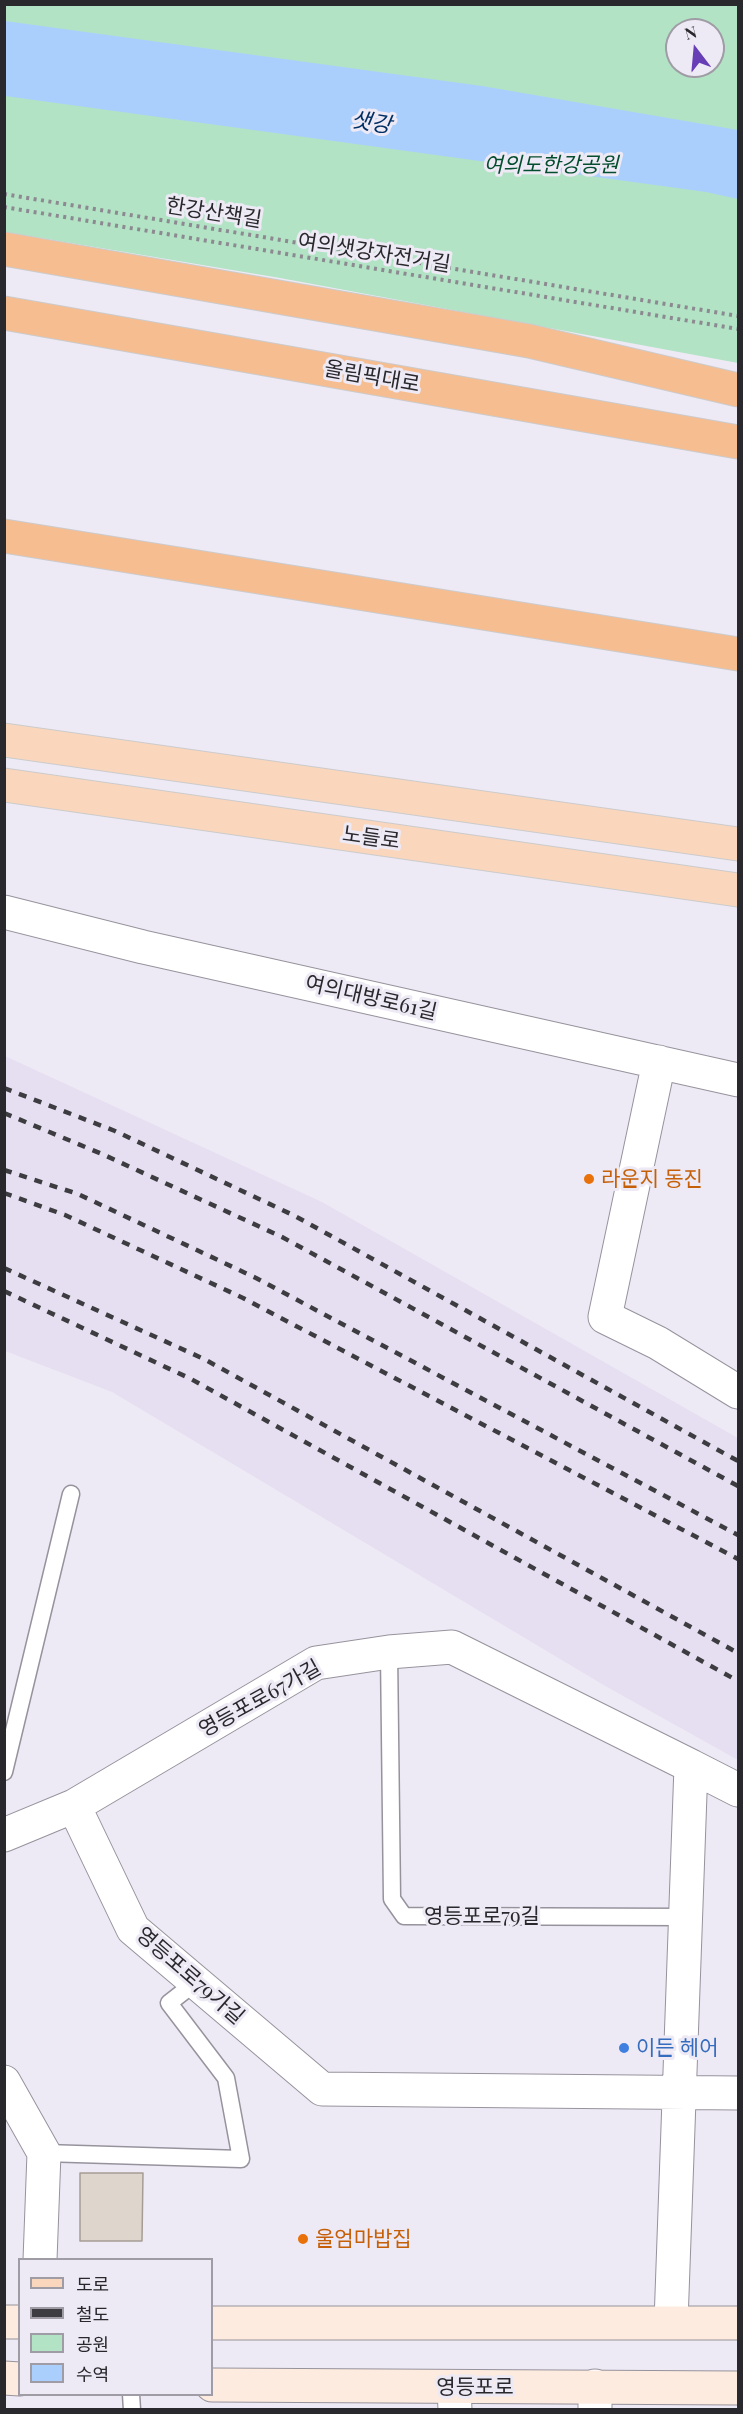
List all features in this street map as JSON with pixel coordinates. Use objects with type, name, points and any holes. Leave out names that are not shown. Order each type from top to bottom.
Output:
[{"type":"highway","points":[[4,249],[529,341],[738,390]]},
{"type":"highway","name":"올림픽대로","points":[[4,313],[738,442]]},
{"type":"highway","points":[[4,536],[738,654]]},
{"type":"main road","points":[[4,740],[738,844]]},
{"type":"main road","points":[[4,804],[20,787]]},
{"type":"main road","name":"노들로","points":[[20,787],[738,890]]},
{"type":"main road","points":[[213,2323],[738,2323]]},
{"type":"main road","name":"영등포로","points":[[213,2385],[454,2398],[595,2398],[738,2388]]},
{"type":"street","name":"여의대방로61길","points":[[4,912],[143,947],[738,1080]]},
{"type":"street","points":[[659,1062],[605,1317],[658,1343],[738,1392]]},
{"type":"street","name":"영등포로67가길","points":[[4,1835],[74,1806],[316,1663],[389,1652],[452,1647],[691,1766]]},
{"type":"street","points":[[671,2322],[691,1766],[738,1790]]},
{"type":"street","name":"영등포로79가길","points":[[74,1806],[133,1929],[322,2089],[678,2092]]},
{"type":"street","points":[[4,2082],[44,2153],[40,2258]]},
{"type":"street","points":[[678,2092],[738,2093]]},
{"type":"lane","points":[[4,1772],[71,1494]]},
{"type":"lane","name":"영등포로79길","points":[[389,1652],[392,1899],[405,1916],[685,1917]]},
{"type":"lane","points":[[44,2153],[242,2159],[226,2078],[169,2003],[196,1983]]},
{"type":"path","name":"한강산책길","points":[[4,194],[738,316]]},
{"type":"path","name":"여의샛강자전거길","points":[[4,207],[738,329]]},
{"type":"shaded area","points":[[5,1056],[322,1202],[738,1438],[738,1760],[607,1687],[112,1392],[5,1351]]},
{"type":"green space","name":"여의도한강공원","points":[[4,5],[738,5],[738,363],[280,278],[5,232]]},
{"type":"water","name":"샛강","points":[[5,21],[482,86],[738,130],[738,199],[706,192],[5,96]]},
{"type":"building","points":[[80,2173],[143,2173],[142,2241],[80,2241]]},
{"type":"railway","points":[[4,1088],[115,1131],[295,1216],[738,1461]]},
{"type":"railway","points":[[4,1113],[102,1154],[282,1237],[738,1486]]},
{"type":"railway","points":[[4,1170],[78,1194],[256,1278],[738,1535]]},
{"type":"railway","points":[[4,1193],[65,1215],[243,1298],[738,1559]]},
{"type":"railway","points":[[4,1268],[204,1359],[738,1653]]},
{"type":"railway","points":[[4,1291],[191,1379],[738,1681]]},
{"type":"place","name":"라운지 동진","points":[[589,1179]]},
{"type":"place","name":"이든 헤어","points":[[624,2048]]},
{"type":"place","name":"울엄마밥집","points":[[303,2239]]}]
